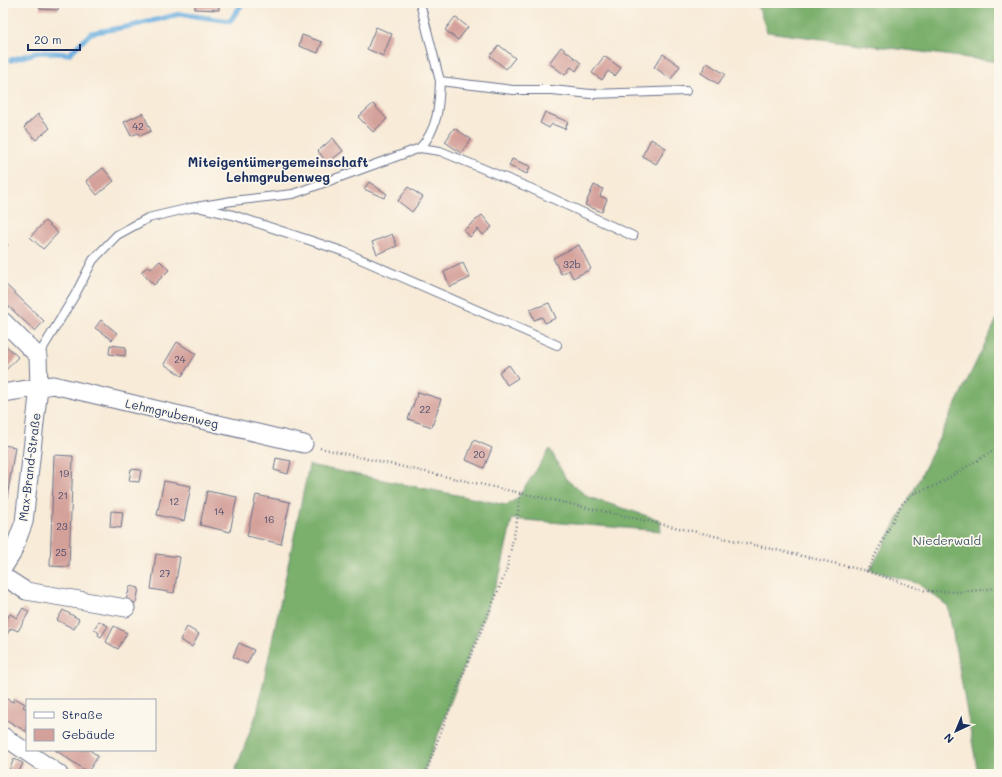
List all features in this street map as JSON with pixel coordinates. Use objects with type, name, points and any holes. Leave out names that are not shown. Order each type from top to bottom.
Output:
[{"type":"street","points":[[3,321],[38,356],[38,387]]},
{"type":"street","name":"Lehmgrubenweg","points":[[3,393],[53,385],[304,444]]},
{"type":"street","name":"Max-Brand-Straße","points":[[3,568],[12,554],[24,522],[38,387]]},
{"type":"street","points":[[3,576],[26,591],[126,608]]},
{"type":"street","points":[[3,736],[59,774]]},
{"type":"lane","points":[[420,3],[440,81],[439,105],[435,122],[428,139],[420,148]]},
{"type":"lane","points":[[440,81],[514,90],[552,90],[591,94],[686,90]]},
{"type":"lane","points":[[38,356],[93,260],[117,235],[148,218],[196,207],[232,201],[292,194],[420,148],[440,151],[530,188],[633,236]]},
{"type":"lane","points":[[196,207],[233,215],[342,251],[557,345]]},
{"type":"path","points":[[304,444],[520,494],[726,538],[867,571],[926,591],[961,592],[999,588]]},
{"type":"path","points":[[867,571],[901,506],[912,494],[937,485],[999,447]]},
{"type":"path","points":[[425,774],[462,676],[506,572],[517,521],[520,494]]},
{"type":"green space","points":[[757,3],[999,3],[999,62],[767,32]]},
{"type":"green space","name":"Niederwald","points":[[999,315],[999,774],[978,774],[948,606],[917,583],[870,570],[912,494]]},
{"type":"green space","points":[[550,449],[566,479],[588,497],[660,520],[661,531],[512,519],[500,574],[423,774],[234,774],[257,713],[309,465],[506,505],[517,499]]},
{"type":"building","points":[[40,3],[58,3],[58,10],[40,9]]},
{"type":"building","points":[[195,3],[219,3],[219,10],[195,9]]},
{"type":"building","points":[[455,17],[468,27],[458,40],[445,30]]},
{"type":"building","points":[[376,27],[392,34],[383,56],[367,49]]},
{"type":"building","points":[[302,35],[322,42],[318,53],[299,46]]},
{"type":"building","points":[[499,45],[515,58],[506,69],[490,56]]},
{"type":"building","points":[[561,47],[581,63],[576,71],[571,67],[565,75],[549,63]]},
{"type":"building","points":[[663,54],[680,66],[671,79],[654,67]]},
{"type":"building","points":[[604,56],[621,68],[615,76],[608,71],[602,80],[592,73]]},
{"type":"building","points":[[707,63],[725,74],[718,84],[701,73]]},
{"type":"building","points":[[373,104],[387,119],[373,132],[358,117]]},
{"type":"building","points":[[545,112],[568,122],[565,129],[552,124],[549,128],[540,123]]},
{"type":"building","points":[[143,113],[151,131],[140,136],[138,133],[131,136],[124,122]]},
{"type":"building","points":[[38,114],[50,128],[36,140],[24,127]]},
{"type":"building","points":[[454,128],[471,139],[461,153],[445,142]]},
{"type":"building","points":[[333,138],[343,151],[327,163],[318,151]]},
{"type":"building","points":[[651,139],[666,148],[656,164],[642,156]]},
{"type":"building","points":[[512,159],[530,166],[527,174],[509,166]]},
{"type":"building","points":[[103,168],[114,181],[97,195],[86,181]]},
{"type":"building","points":[[369,182],[387,194],[384,198],[364,189]]},
{"type":"building","points":[[594,185],[603,189],[600,196],[607,199],[602,212],[585,205]]},
{"type":"building","points":[[408,187],[423,197],[412,212],[398,201]]},
{"type":"building","points":[[482,215],[492,227],[483,235],[478,229],[470,237],[464,230]]},
{"type":"building","points":[[45,221],[58,233],[43,249],[30,237]]},
{"type":"building","points":[[392,234],[397,246],[377,254],[372,242]]},
{"type":"building","points":[[3,240],[8,245],[3,250]]},
{"type":"building","points":[[579,245],[591,269],[573,278],[569,270],[561,274],[553,258]]},
{"type":"building","points":[[160,261],[169,270],[154,285],[141,272],[148,266],[151,269]]},
{"type":"building","points":[[463,263],[470,278],[450,287],[444,272]]},
{"type":"building","points":[[3,282],[44,321],[35,331],[3,301]]},
{"type":"building","points":[[549,303],[556,318],[545,323],[542,317],[534,320],[530,310]]},
{"type":"building","points":[[101,320],[117,333],[112,340],[95,328]]},
{"type":"building","points":[[177,342],[196,354],[182,376],[164,364]]},
{"type":"building","points":[[3,343],[18,357],[3,373]]},
{"type":"building","points":[[110,345],[126,347],[125,356],[109,354]]},
{"type":"building","points":[[509,365],[518,378],[507,385],[499,372]]},
{"type":"building","points":[[418,392],[441,399],[432,427],[408,419]]},
{"type":"building","points":[[474,440],[492,448],[484,468],[466,460]]},
{"type":"building","points":[[3,445],[15,447],[7,498],[3,497]]},
{"type":"building","points":[[54,455],[73,456],[69,567],[50,566]]},
{"type":"building","points":[[276,458],[291,461],[288,474],[274,470]]},
{"type":"building","points":[[131,469],[141,470],[139,482],[129,481]]},
{"type":"building","points":[[164,481],[191,486],[184,521],[157,515]]},
{"type":"building","points":[[207,491],[237,497],[230,532],[200,525]]},
{"type":"building","points":[[256,495],[290,502],[281,544],[247,536]]},
{"type":"building","points":[[111,511],[123,512],[121,528],[110,527]]},
{"type":"building","points":[[156,554],[180,557],[174,593],[151,589]]},
{"type":"building","points":[[130,586],[139,588],[136,603],[126,601]]},
{"type":"building","points":[[23,608],[29,612],[18,631],[11,628],[6,636],[3,634],[3,626],[10,614],[17,618]]},
{"type":"building","points":[[63,610],[79,619],[74,629],[57,620]]},
{"type":"building","points":[[99,621],[108,626],[101,637],[94,629]]},
{"type":"building","points":[[114,626],[127,633],[118,649],[106,642]]},
{"type":"building","points":[[187,627],[199,634],[192,647],[180,640]]},
{"type":"building","points":[[239,643],[254,650],[247,664],[233,657]]},
{"type":"building","points":[[3,697],[13,702],[15,698],[25,704],[23,707],[26,708],[26,731],[3,718]]},
{"type":"building","points":[[56,751],[91,751],[98,756],[88,772]]},
{"type":"building","points":[[14,759],[23,763],[18,774],[9,770]]},
{"type":"waterway","points":[[11,60],[39,52],[69,54],[91,33],[131,26],[180,14],[230,21],[243,3]]},
{"type":"district","name":"Miteigentümergemeinschaft Lehmgrubenweg","points":[[278,168]]}]
